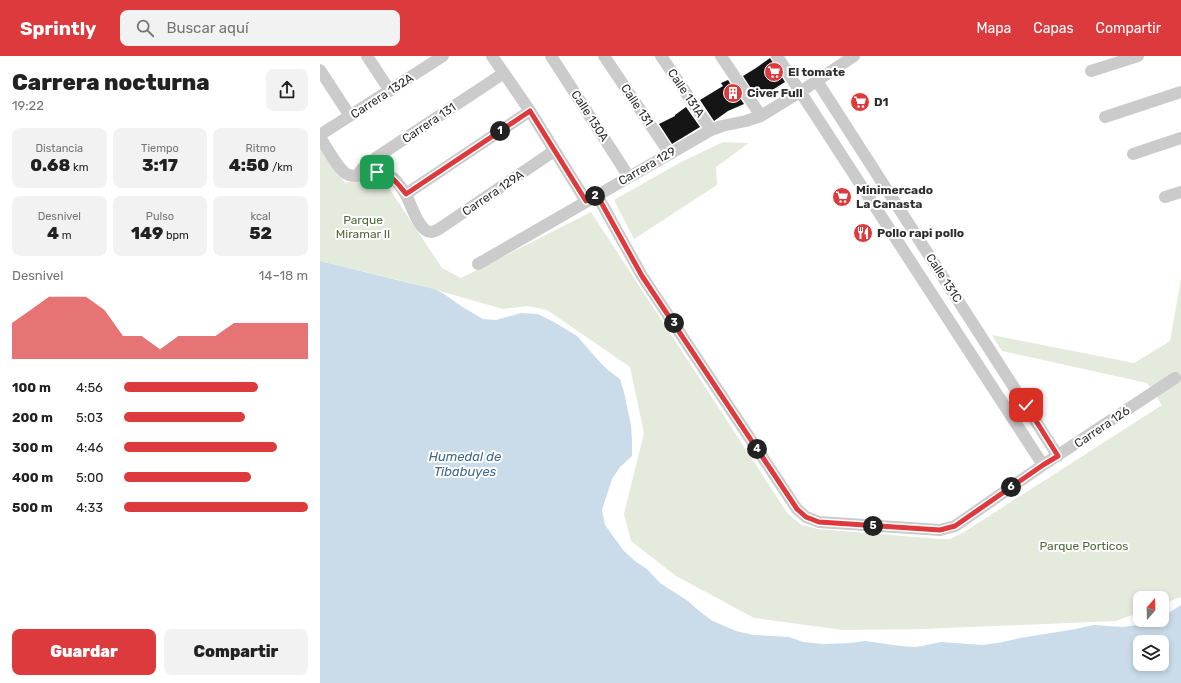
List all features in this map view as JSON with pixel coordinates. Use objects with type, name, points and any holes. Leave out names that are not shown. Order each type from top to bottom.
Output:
[{"type":"street","points":[[367,56],[390,91]]},
{"type":"street","name":"Carrera 132A","points":[[320,136],[390,91],[426,61],[443,56]]},
{"type":"street","points":[[492,56],[530,111],[554,151],[592,198]]},
{"type":"street","name":"Calle 130A","points":[[551,56],[629,177]]},
{"type":"street","name":"Calle 131","points":[[604,56],[670,154]]},
{"type":"street","name":"Calle 131A","points":[[661,56],[711,130]]},
{"type":"street","points":[[721,56],[761,116]]},
{"type":"street","name":"Calle 131C","points":[[777,56],[1043,465]]},
{"type":"street","name":"Carrera 129","points":[[478,264],[711,130],[761,116],[854,56]]},
{"type":"street","points":[[1097,65],[1138,56]]},
{"type":"street","points":[[320,70],[350,116]]},
{"type":"street","name":"Carrera 131","points":[[356,176],[377,157],[504,73]]},
{"type":"street","name":"Calle 131C","points":[[817,81],[1058,456]]},
{"type":"street","points":[[1105,117],[1181,92]]},
{"type":"street","points":[[320,136],[343,170],[349,175],[356,176],[377,172],[384,173],[393,179],[406,194],[530,111]]},
{"type":"street","points":[[1133,154],[1181,138]]},
{"type":"street","name":"Carrera 129A","points":[[406,194],[417,220],[422,227],[431,232],[439,229],[554,151]]},
{"type":"street","points":[[1165,197],[1181,192]]},
{"type":"street","name":"Carrera 126","points":[[592,198],[797,509],[806,517],[819,522],[940,530],[955,526],[1043,465],[1175,378]]},
{"type":"green space","points":[[723,142],[749,143],[716,167],[717,185],[634,239],[614,200],[681,162]]},
{"type":"green space","name":"Parque Porticos","points":[[321,146],[345,183],[379,173],[442,268],[461,278],[591,212],[788,514],[802,525],[818,529],[950,539],[964,532],[1162,405],[1147,383],[1002,351],[992,335],[1134,363],[1170,341],[1181,278],[1181,597],[1169,601],[1169,591],[1133,591],[1133,615],[1116,621],[923,629],[843,630],[754,618],[676,576],[631,541],[624,514],[644,433],[630,367],[547,310],[528,306],[503,309],[415,284],[320,261]]},
{"type":"water","name":"Humedal de Tibabuyes","points":[[320,261],[434,289],[483,319],[496,320],[521,313],[538,314],[577,336],[608,370],[620,379],[631,425],[632,456],[620,467],[612,479],[602,510],[605,525],[623,550],[636,562],[647,569],[660,583],[688,601],[711,620],[736,631],[753,635],[789,637],[803,642],[824,644],[865,641],[916,647],[941,642],[983,645],[1094,625],[1122,627],[1133,626],[1133,627],[1169,627],[1169,613],[1181,605],[1181,683],[320,683]]},
{"type":"building","points":[[770,58],[785,82],[758,99],[743,76]]},
{"type":"building","points":[[728,80],[744,104],[728,111],[714,121],[700,100],[723,86],[721,83]]},
{"type":"building","points":[[686,107],[700,127],[672,144],[659,124],[675,116]]},
{"type":"place","name":"El tomate","points":[[774,72]]},
{"type":"place","name":"Civer Full","points":[[733,93]]},
{"type":"place","name":"D1","points":[[860,102]]},
{"type":"place","name":"Minimercado La Canasta","points":[[842,197]]},
{"type":"place","name":"Pollo rapi pollo","points":[[863,233]]},
{"type":"route","points":[[377,172],[384,173],[393,179],[406,194],[530,111],[586,201],[597,195],[642,276],[797,509],[806,517],[819,522],[940,530],[955,526],[1058,456],[1026,405]]},
{"type":"park label","name":"Parque Miramar II","points":[[363,227]]}]
